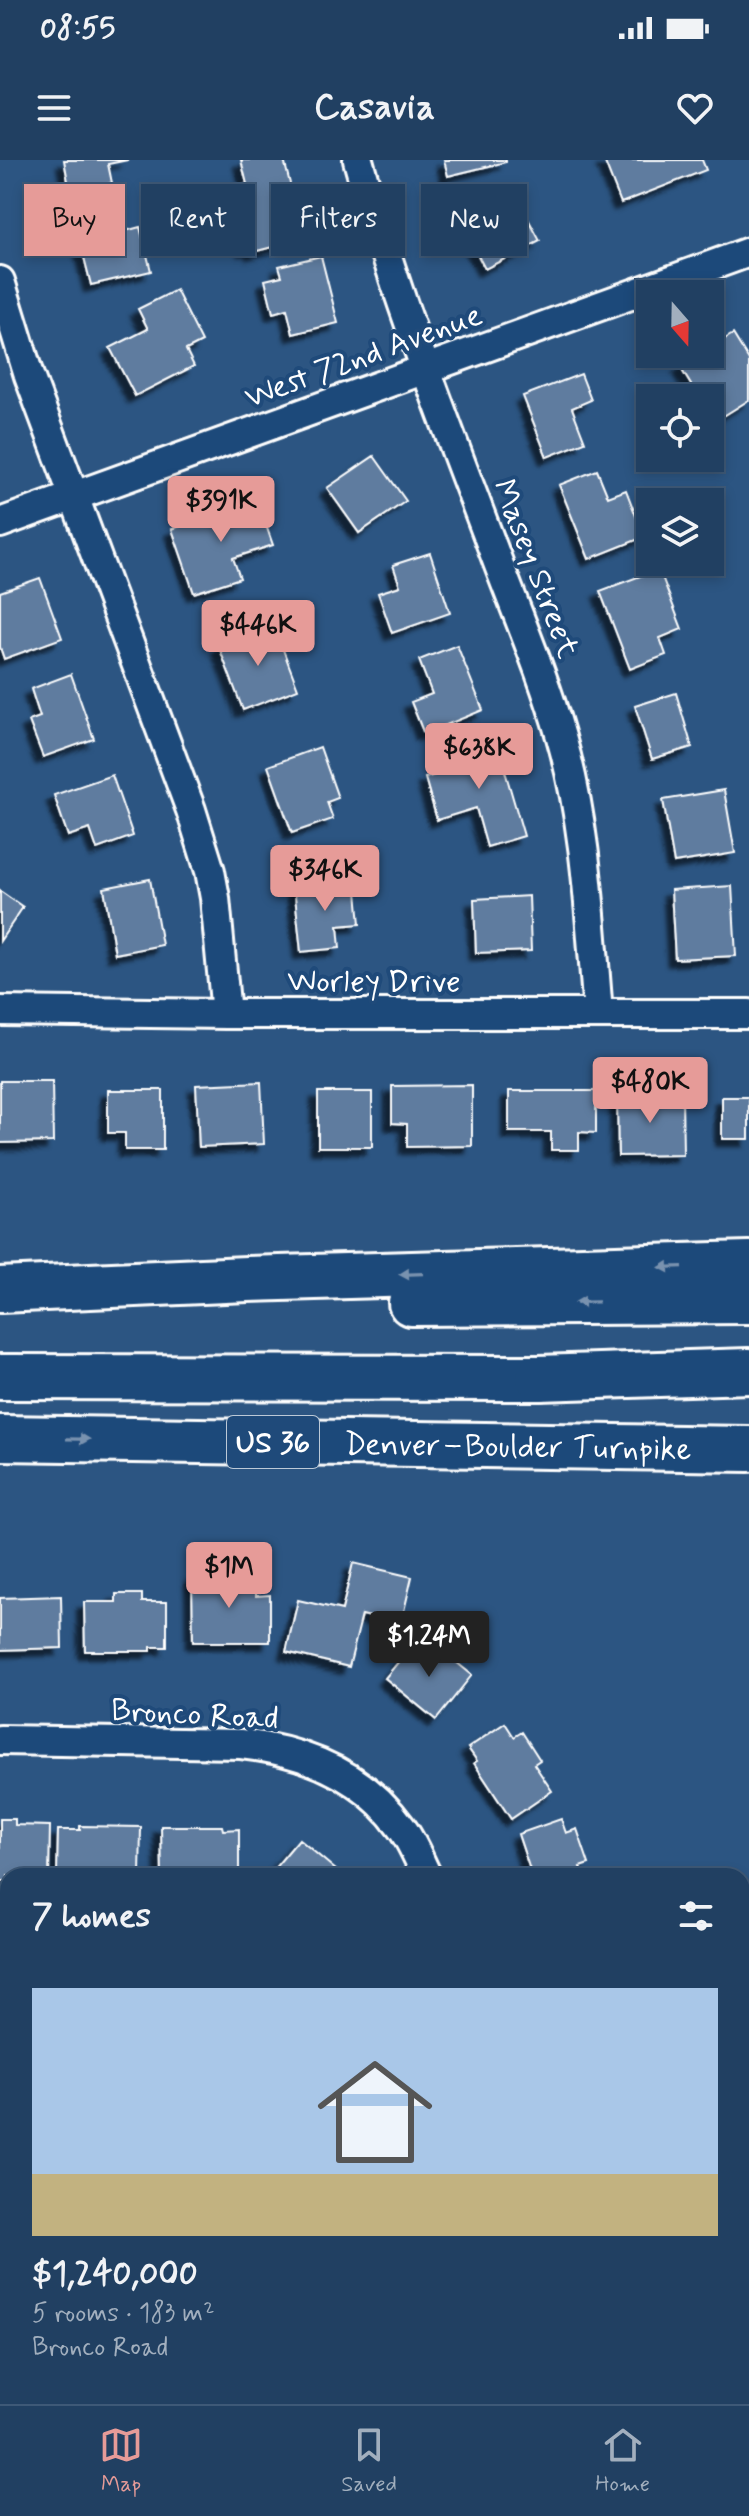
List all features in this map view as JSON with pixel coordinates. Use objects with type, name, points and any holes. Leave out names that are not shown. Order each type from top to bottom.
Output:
[{"type":"highway","points":[[0,1290],[247,1279],[749,1264]]},
{"type":"highway","points":[[0,1300],[266,1303],[749,1301]]},
{"type":"highway","points":[[539,1378],[749,1371]]},
{"type":"highway","points":[[0,1377],[539,1378],[749,1383]]},
{"type":"highway","name":"Denver–Boulder Turnpike","points":[[0,1438],[749,1449]]},
{"type":"street","name":"Masey Street","points":[[358,160],[378,234],[562,738],[582,836],[598,1013]]},
{"type":"street","name":"West 72nd Avenue","points":[[0,523],[749,252]]},
{"type":"street","points":[[0,281],[29,376],[191,810],[210,871],[226,1014]]},
{"type":"street","name":"Worley Drive","points":[[0,1011],[749,1014]]},
{"type":"street","name":"Bronco Road","points":[[0,1740],[241,1744],[268,1747],[318,1761],[364,1788],[389,1811],[403,1829],[423,1868]]},
{"type":"building","points":[[64,160],[128,160],[108,164],[112,183],[68,184]]},
{"type":"building","points":[[241,160],[284,160],[290,184],[271,184],[271,247],[255,251],[255,184],[247,184]]},
{"type":"building","points":[[444,160],[506,160],[506,162],[448,176]]},
{"type":"building","points":[[604,160],[702,160],[706,170],[621,203]]},
{"type":"building","points":[[527,217],[540,241],[527,248]]},
{"type":"building","points":[[140,227],[141,256],[147,256],[151,271],[91,285],[84,256],[125,256],[125,231]]},
{"type":"building","points":[[321,256],[338,323],[293,334],[287,309],[273,313],[265,280],[282,276],[279,266]]},
{"type":"building","points":[[478,256],[511,256],[485,269]]},
{"type":"building","points":[[176,290],[202,342],[186,350],[194,366],[135,396],[110,348],[148,329],[138,309]]},
{"type":"building","points":[[733,334],[749,360],[749,400],[724,416],[724,384],[690,384],[681,368],[724,368],[724,339]]},
{"type":"building","points":[[581,374],[591,400],[572,408],[585,442],[547,457],[523,396]]},
{"type":"building","points":[[374,456],[406,501],[359,533],[327,488]]},
{"type":"building","points":[[597,470],[608,497],[626,490],[636,516],[636,540],[589,559],[559,485]]},
{"type":"building","points":[[257,500],[273,545],[233,558],[240,578],[194,593],[172,529]]},
{"type":"building","points":[[430,553],[450,613],[392,633],[378,593],[400,586],[393,565]]},
{"type":"building","points":[[640,576],[662,576],[682,629],[660,638],[666,655],[630,669],[600,591]]},
{"type":"building","points":[[40,578],[62,638],[4,659],[0,647],[0,592]]},
{"type":"building","points":[[274,626],[298,689],[243,710],[219,647]]},
{"type":"building","points":[[457,645],[483,710],[424,734],[411,702],[432,694],[419,660]]},
{"type":"building","points":[[71,674],[94,739],[43,757],[29,721],[40,717],[31,689]]},
{"type":"building","points":[[676,693],[692,747],[652,759],[635,706]]},
{"type":"building","points":[[493,730],[524,836],[487,847],[476,808],[437,820],[425,778],[469,765],[462,739]]},
{"type":"building","points":[[320,747],[338,798],[327,802],[333,819],[292,833],[268,766]]},
{"type":"building","points":[[112,775],[133,836],[97,849],[90,829],[68,836],[54,795]]},
{"type":"building","points":[[724,790],[735,853],[674,863],[663,800]]},
{"type":"building","points":[[150,879],[162,945],[115,954],[104,888]]},
{"type":"building","points":[[356,880],[360,924],[338,926],[340,948],[301,952],[294,886]]},
{"type":"building","points":[[732,886],[736,956],[675,959],[671,890]]},
{"type":"building","points":[[0,891],[23,907],[0,941]]},
{"type":"building","points":[[529,896],[531,951],[476,953],[474,899]]},
{"type":"building","points":[[0,1081],[52,1081],[53,1142],[0,1143]]},
{"type":"building","points":[[261,1082],[264,1144],[199,1147],[196,1085]]},
{"type":"building","points":[[472,1085],[472,1146],[407,1147],[407,1124],[392,1123],[392,1086]]},
{"type":"building","points":[[108,1090],[163,1090],[163,1150],[125,1150],[125,1133],[108,1133]]},
{"type":"building","points":[[509,1091],[596,1091],[596,1133],[579,1132],[579,1150],[551,1150],[551,1132],[509,1132]]},
{"type":"building","points":[[318,1092],[372,1092],[372,1147],[318,1147]]},
{"type":"building","points":[[682,1094],[683,1155],[618,1156],[617,1095]]},
{"type":"building","points":[[722,1097],[749,1097],[749,1139],[722,1139]]},
{"type":"building","points":[[353,1563],[412,1577],[401,1624],[362,1615],[349,1667],[286,1652],[298,1600],[342,1610]]},
{"type":"building","points":[[256,1574],[256,1596],[270,1595],[270,1642],[193,1642],[192,1575]]},
{"type":"building","points":[[116,1594],[142,1594],[142,1602],[167,1602],[167,1647],[151,1647],[151,1651],[85,1651],[84,1602],[116,1602]]},
{"type":"building","points":[[61,1596],[62,1648],[0,1650],[0,1598]]},
{"type":"building","points":[[414,1643],[433,1658],[440,1649],[472,1675],[436,1720],[385,1678]]},
{"type":"building","points":[[505,1723],[514,1737],[522,1732],[540,1760],[534,1764],[552,1791],[511,1819],[474,1763],[477,1761],[468,1748]]},
{"type":"building","points":[[0,1819],[15,1819],[15,1825],[50,1826],[49,1868],[0,1868]]},
{"type":"building","points":[[561,1819],[566,1833],[577,1829],[589,1864],[580,1868],[529,1868],[518,1834]]},
{"type":"building","points":[[80,1826],[141,1827],[140,1868],[57,1868],[58,1830],[80,1830]]},
{"type":"building","points":[[161,1826],[239,1829],[239,1868],[162,1868]]},
{"type":"building","points":[[299,1839],[333,1868],[275,1868]]}]
